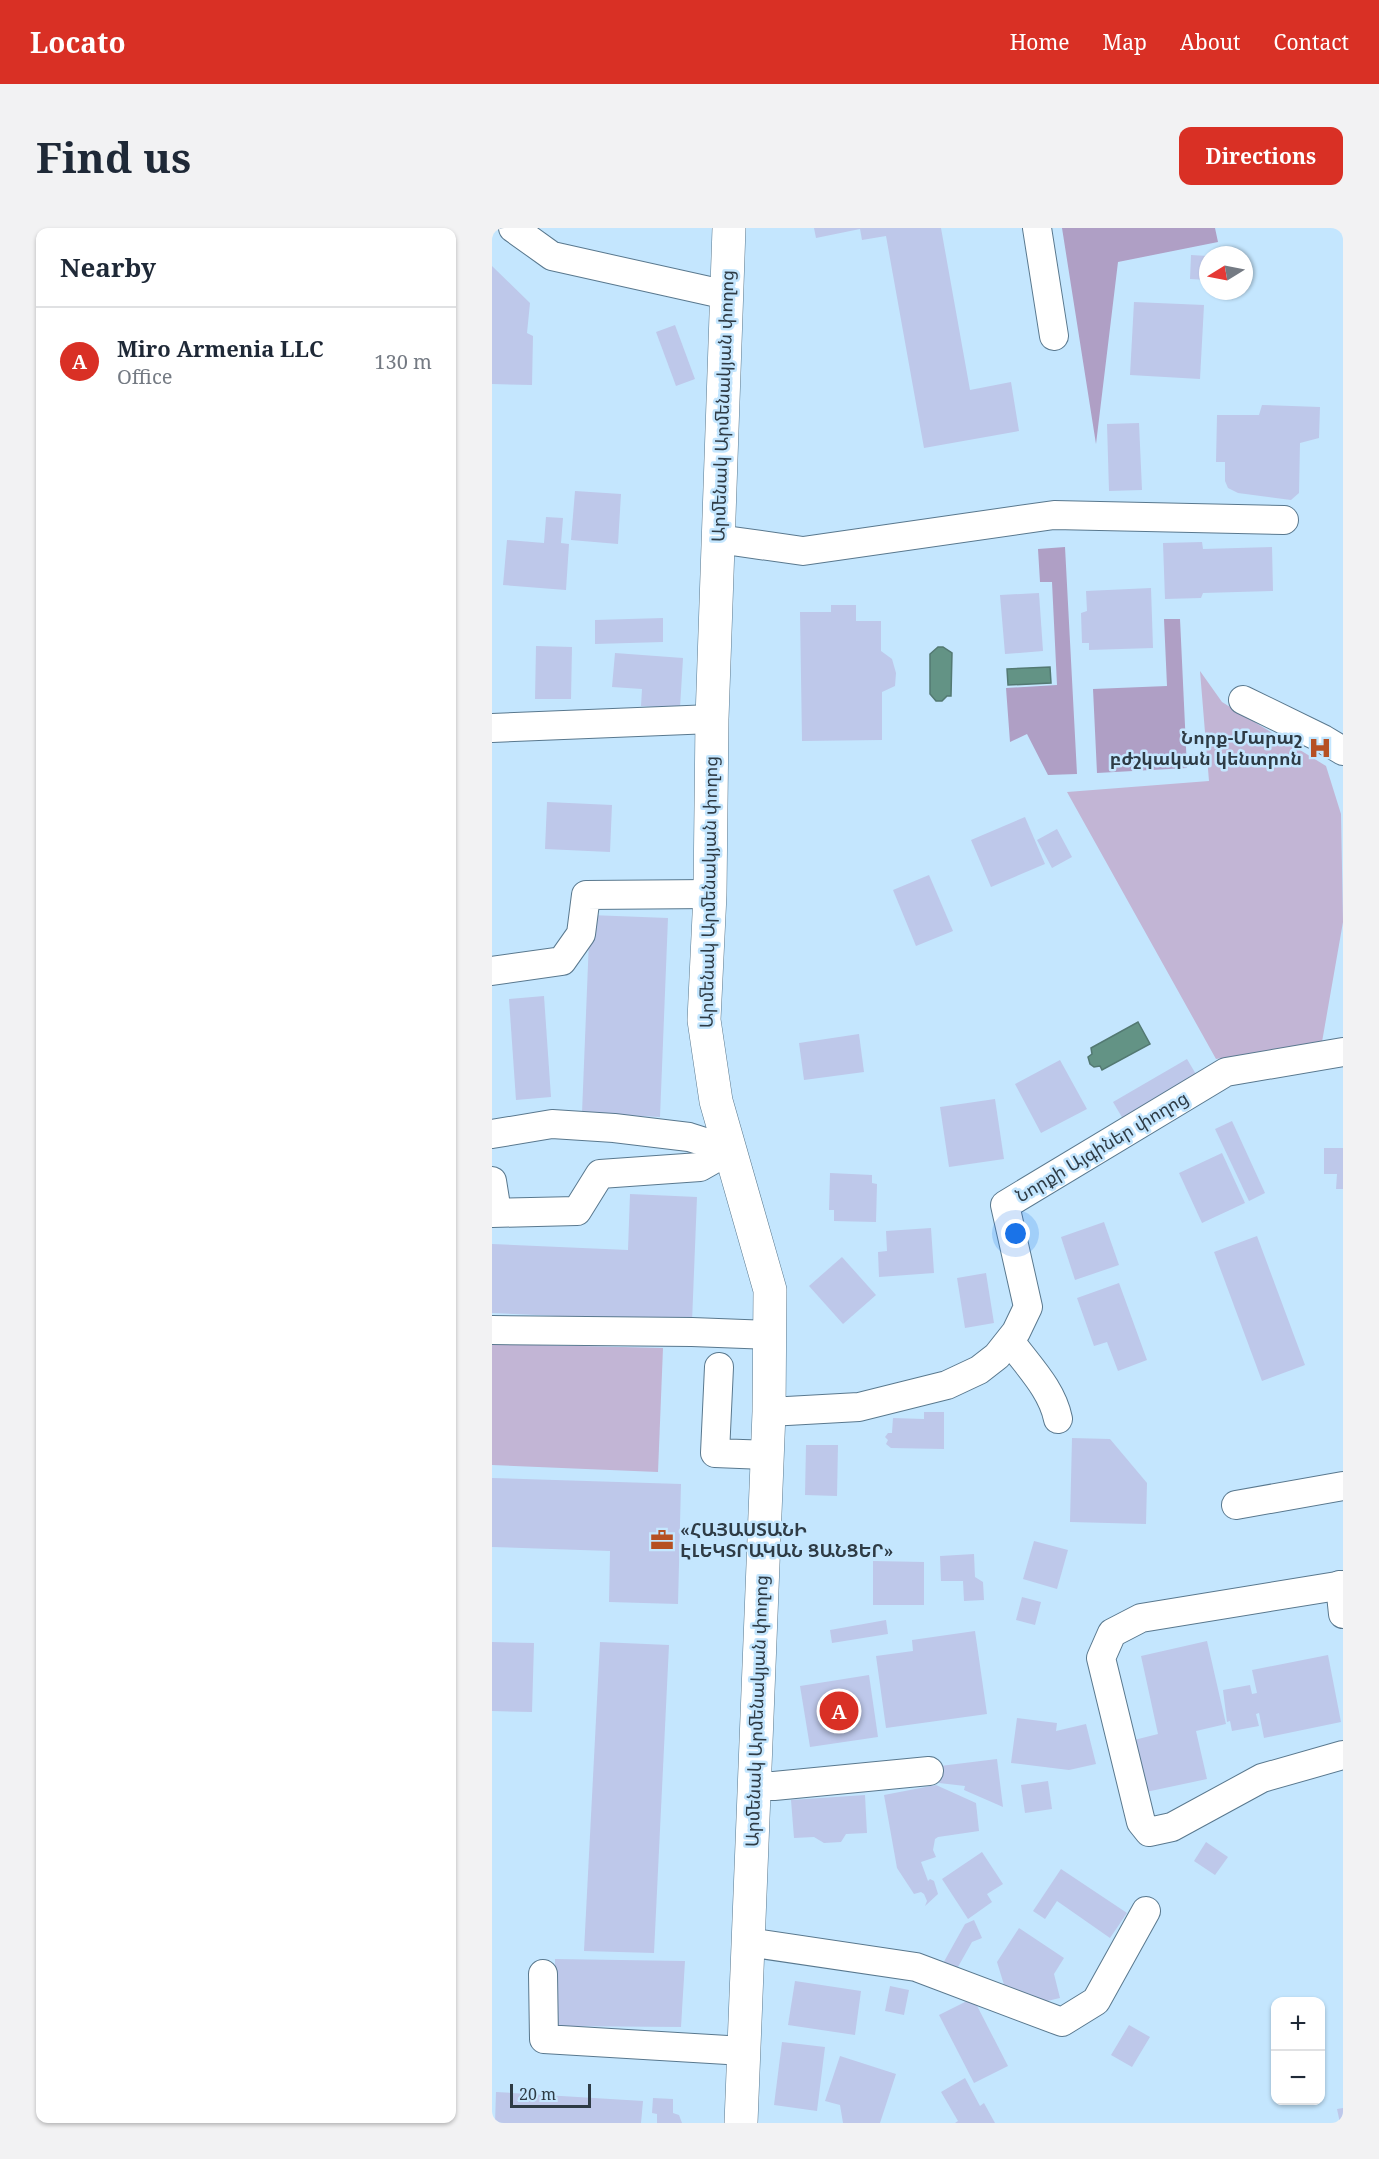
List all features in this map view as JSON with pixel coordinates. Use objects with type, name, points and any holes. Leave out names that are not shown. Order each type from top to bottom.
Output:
[{"type":"main road","name":"Արմենակ Արմենակյան փողոց","points":[[729,228],[712,719],[710,894],[704,1020],[716,1101],[771,1290],[769,1412],[741,2123]]},
{"type":"street","points":[[513,228],[552,256],[727,295]]},
{"type":"street","points":[[1037,228],[1054,336]]},
{"type":"street","points":[[718,539],[803,551],[1054,515],[1284,520]]},
{"type":"street","points":[[1242,700],[1343,751]]},
{"type":"street","points":[[492,728],[712,719]]},
{"type":"street","points":[[492,971],[562,961],[581,934],[586,895],[710,894]]},
{"type":"street","name":"Նորքի Այգիներ փողոց","points":[[769,1412],[859,1407],[947,1385],[984,1366],[1004,1350],[1028,1307],[1005,1205],[1226,1072],[1343,1052]]},
{"type":"street","points":[[492,1134],[552,1124],[614,1128],[689,1137],[730,1150]]},
{"type":"street","points":[[492,1181],[494,1213],[577,1211],[600,1173],[700,1167],[730,1150]]},
{"type":"street","points":[[492,1330],[770,1335]]},
{"type":"street","points":[[1010,1341],[1040,1379],[1055,1404],[1058,1419]]},
{"type":"street","points":[[719,1367],[715,1453],[767,1455]]},
{"type":"street","points":[[1236,1504],[1343,1486]]},
{"type":"street","points":[[1343,1614],[1341,1585],[1142,1618],[1112,1633],[1101,1658],[1141,1822],[1149,1832],[1172,1827],[1262,1778],[1343,1755]]},
{"type":"street","points":[[754,1786],[929,1771]]},
{"type":"street","points":[[747,1942],[916,1967],[1062,2022],[1096,2001],[1146,1911]]},
{"type":"street","points":[[543,1974],[544,2039],[744,2051]]},
{"type":"shaded area","points":[[1062,228],[1215,228],[1218,242],[1118,262],[1096,444]]},
{"type":"shaded area","points":[[1065,547],[1077,774],[1048,775],[1027,734],[1010,742],[1006,688],[1057,685],[1052,582],[1040,582],[1038,549]]},
{"type":"shaded area","points":[[1164,619],[1180,619],[1187,768],[1097,773],[1093,689],[1167,686]]},
{"type":"shaded area","points":[[938,647],[943,647],[952,653],[951,696],[947,696],[942,701],[936,701],[930,694],[930,654]]},
{"type":"shaded area","points":[[1050,667],[1051,683],[1008,685],[1007,669]]},
{"type":"shaded area","points":[[1200,671],[1222,702],[1326,766],[1341,814],[1343,922],[1322,1042],[1216,1059],[1067,792],[1209,781]]},
{"type":"shaded area","points":[[1138,1022],[1150,1044],[1102,1070],[1100,1066],[1094,1067],[1090,1064],[1088,1057],[1092,1054],[1091,1048]]},
{"type":"shaded area","points":[[492,1344],[663,1348],[658,1472],[492,1465]]},
{"type":"building","points":[[814,228],[941,228],[970,390],[1011,382],[1019,431],[924,448],[886,236],[862,240],[860,229],[816,238]]},
{"type":"building","points":[[1191,255],[1199,255],[1199,280],[1190,279]]},
{"type":"building","points":[[492,266],[530,303],[527,333],[533,336],[532,385],[492,384]]},
{"type":"building","points":[[1134,302],[1204,305],[1200,379],[1130,375]]},
{"type":"building","points":[[675,325],[695,379],[676,386],[656,332]]},
{"type":"building","points":[[1262,405],[1320,407],[1319,438],[1300,443],[1299,493],[1291,500],[1238,493],[1228,488],[1225,481],[1225,462],[1216,462],[1217,415],[1259,415]]},
{"type":"building","points":[[1139,423],[1142,490],[1109,491],[1107,424]]},
{"type":"building","points":[[575,491],[621,494],[618,544],[571,540]]},
{"type":"building","points":[[546,517],[563,518],[561,543],[569,544],[566,590],[503,585],[507,540],[544,543]]},
{"type":"building","points":[[1202,542],[1203,549],[1272,547],[1273,591],[1203,593],[1201,598],[1165,599],[1163,543]]},
{"type":"building","points":[[1151,588],[1153,648],[1089,650],[1089,643],[1082,643],[1081,613],[1087,611],[1086,591]]},
{"type":"building","points":[[1039,593],[1043,651],[1005,654],[1000,595]]},
{"type":"building","points":[[831,605],[856,605],[856,621],[881,621],[881,651],[892,659],[896,673],[895,686],[882,692],[882,740],[802,741],[800,612],[831,612]]},
{"type":"building","points":[[663,618],[663,642],[595,644],[595,620]]},
{"type":"building","points":[[536,646],[572,647],[571,699],[535,699]]},
{"type":"building","points":[[615,653],[683,658],[680,708],[641,706],[642,689],[612,687]]},
{"type":"building","points":[[547,802],[612,805],[610,852],[545,849]]},
{"type":"building","points":[[1025,817],[1045,864],[991,887],[971,840]]},
{"type":"building","points":[[1057,829],[1072,857],[1052,868],[1037,840]]},
{"type":"building","points":[[929,875],[953,931],[916,946],[893,890]]},
{"type":"building","points":[[590,915],[668,918],[660,1117],[582,1113]]},
{"type":"building","points":[[544,996],[551,1097],[516,1100],[509,999]]},
{"type":"building","points":[[859,1034],[864,1072],[804,1080],[799,1043]]},
{"type":"building","points":[[1187,1059],[1197,1076],[1123,1119],[1113,1102]]},
{"type":"building","points":[[1060,1060],[1087,1109],[1041,1133],[1015,1084]]},
{"type":"building","points":[[995,1099],[1004,1159],[949,1167],[940,1107]]},
{"type":"building","points":[[1232,1121],[1265,1193],[1249,1201],[1215,1129]]},
{"type":"building","points":[[1324,1148],[1343,1148],[1343,1189],[1336,1189],[1337,1174],[1324,1174]]},
{"type":"building","points":[[1222,1153],[1245,1203],[1202,1223],[1179,1173]]},
{"type":"building","points":[[830,1173],[872,1175],[872,1183],[877,1184],[876,1222],[834,1221],[834,1210],[829,1210]]},
{"type":"building","points":[[630,1194],[697,1197],[692,1322],[492,1313],[492,1244],[628,1250]]},
{"type":"building","points":[[1104,1222],[1119,1265],[1075,1280],[1061,1237]]},
{"type":"building","points":[[931,1228],[934,1273],[879,1277],[878,1252],[887,1251],[886,1231]]},
{"type":"building","points":[[1257,1236],[1305,1365],[1262,1381],[1214,1252]]},
{"type":"building","points":[[842,1257],[876,1295],[843,1324],[809,1286]]},
{"type":"building","points":[[986,1273],[994,1323],[965,1328],[957,1278]]},
{"type":"building","points":[[1119,1283],[1147,1360],[1118,1371],[1107,1342],[1094,1346],[1077,1298]]},
{"type":"building","points":[[924,1412],[944,1412],[944,1449],[891,1448],[886,1444],[888,1440],[885,1437],[888,1433],[892,1433],[893,1418],[924,1419]]},
{"type":"building","points":[[1072,1438],[1110,1439],[1147,1483],[1146,1524],[1070,1522]]},
{"type":"building","points":[[806,1445],[838,1445],[837,1496],[805,1495]]},
{"type":"building","points":[[492,1478],[681,1484],[678,1604],[609,1602],[610,1551],[492,1547]]},
{"type":"building","points":[[1034,1541],[1068,1550],[1057,1589],[1023,1579]]},
{"type":"building","points":[[974,1554],[975,1577],[983,1582],[984,1600],[964,1601],[963,1581],[941,1581],[940,1556]]},
{"type":"building","points":[[873,1561],[924,1562],[924,1605],[873,1605]]},
{"type":"building","points":[[1022,1597],[1041,1602],[1035,1625],[1016,1620]]},
{"type":"building","points":[[886,1620],[888,1634],[832,1643],[830,1630]]},
{"type":"building","points":[[975,1631],[987,1714],[886,1728],[876,1656],[913,1651],[912,1640]]},
{"type":"building","points":[[1207,1641],[1226,1724],[1196,1731],[1207,1779],[1146,1792],[1134,1740],[1158,1734],[1141,1656]]},
{"type":"building","points":[[492,1642],[534,1643],[532,1712],[492,1711]]},
{"type":"building","points":[[600,1642],[669,1645],[654,1953],[584,1951]]},
{"type":"building","points":[[1328,1655],[1341,1722],[1264,1738],[1259,1713],[1256,1714],[1259,1726],[1232,1731],[1230,1721],[1227,1722],[1223,1690],[1250,1685],[1252,1694],[1257,1693],[1252,1670]]},
{"type":"building","points":[[869,1675],[878,1737],[810,1747],[800,1686]]},
{"type":"building","points":[[1017,1718],[1057,1723],[1056,1731],[1086,1724],[1096,1764],[1069,1770],[1011,1763]]},
{"type":"building","points":[[997,1759],[1003,1807],[964,1790],[965,1786],[939,1783],[936,1771],[940,1766]]},
{"type":"building","points":[[1048,1781],[1052,1809],[1025,1813],[1021,1785]]},
{"type":"building","points":[[936,1785],[976,1803],[979,1831],[935,1839],[933,1850],[936,1857],[921,1862],[928,1881],[930,1879],[934,1881],[938,1894],[925,1906],[927,1901],[924,1894],[921,1892],[914,1894],[897,1868],[884,1795]]},
{"type":"building","points":[[865,1795],[867,1833],[846,1834],[841,1842],[824,1843],[814,1837],[794,1838],[791,1800]]},
{"type":"building","points":[[1206,1842],[1228,1857],[1215,1875],[1194,1861]]},
{"type":"building","points":[[982,1852],[1003,1884],[987,1894],[992,1902],[968,1919],[942,1879]]},
{"type":"building","points":[[1061,1869],[1127,1913],[1110,1938],[1057,1901],[1045,1919],[1033,1911]]},
{"type":"building","points":[[974,1920],[982,1938],[972,1942],[954,1974],[941,1967],[965,1924]]},
{"type":"building","points":[[1019,1928],[1064,1958],[1054,1974],[1060,1998],[1030,2005],[1028,1999],[1009,1986],[1005,1988],[997,1962]]},
{"type":"building","points":[[555,1959],[685,1961],[681,2027],[554,2026]]},
{"type":"building","points":[[795,1981],[861,1991],[855,2035],[788,2025]]},
{"type":"building","points":[[890,1986],[909,1990],[904,2015],[885,2011]]},
{"type":"building","points":[[973,1998],[1008,2066],[974,2083],[939,2015]]},
{"type":"building","points":[[1129,2025],[1150,2037],[1132,2067],[1111,2055]]},
{"type":"building","points":[[782,2042],[825,2047],[817,2111],[774,2105]]},
{"type":"building","points":[[840,2056],[896,2074],[880,2123],[843,2123],[840,2105],[825,2101]]},
{"type":"building","points":[[965,2078],[980,2106],[984,2103],[995,2123],[955,2123],[958,2121],[941,2092]]},
{"type":"building","points":[[496,2092],[643,2101],[641,2123],[495,2123]]},
{"type":"building","points":[[653,2098],[673,2099],[673,2113],[679,2115],[682,2123],[657,2123],[657,2114],[652,2113]]},
{"type":"building","points":[[1343,2108],[1343,2123],[1340,2123],[1337,2109]]},
{"type":"place","name":"Նորք-Մարաշ բժշկական կենտրոն","points":[[1320,748]]},
{"type":"place","name":"«ՀԱՅԱՍՏԱՆԻ ԷԼԵԿՏՐԱԿԱՆ ՑԱՆՑԵՐ»","points":[[662,1540]]},
{"type":"place","name":"Miro Armenia LLC","points":[[839,1711]]}]
